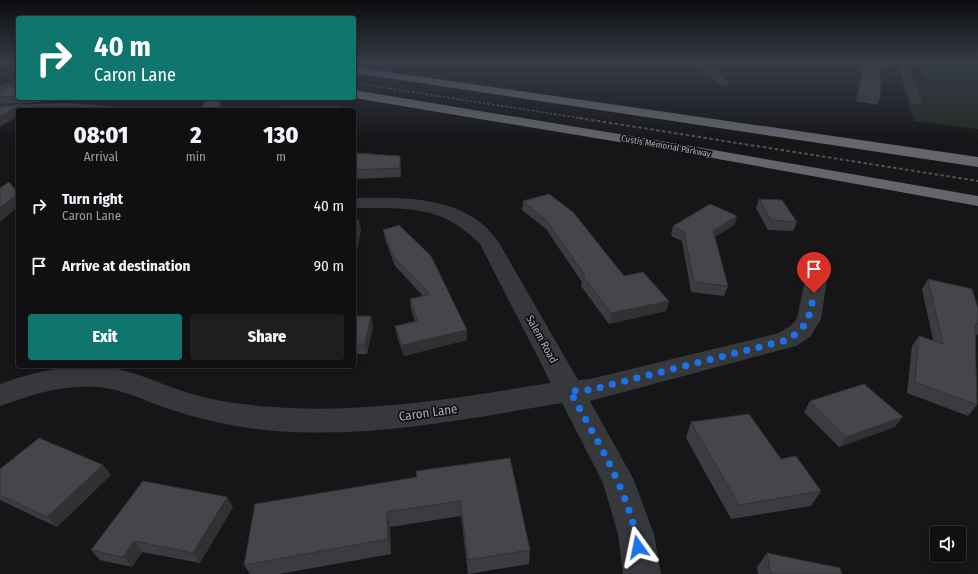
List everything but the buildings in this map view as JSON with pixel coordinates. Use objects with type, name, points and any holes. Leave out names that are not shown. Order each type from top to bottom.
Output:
[{"type":"highway","points":[[481,89],[978,162]]},
{"type":"highway","name":"Custis Memorial Parkway","points":[[356,94],[680,148],[978,201]]},
{"type":"street","points":[[912,89],[916,101]]},
{"type":"street","points":[[33,108],[80,108]]},
{"type":"street","points":[[0,109],[16,109]]},
{"type":"street","name":"Salem Road","points":[[356,203],[400,203],[436,208],[469,222],[478,229],[488,241],[618,480],[636,534],[642,574]]},
{"type":"street","name":"Caron Lane","points":[[0,395],[49,381],[78,377],[109,378],[133,383],[176,400],[229,413],[288,420],[353,421],[414,415],[570,391],[590,390],[787,340],[801,331],[808,319],[816,280]]},
{"type":"shaded area","points":[[904,89],[978,89],[978,129],[914,121]]},
{"type":"railway","points":[[391,89],[586,119]]},
{"type":"railway","points":[[579,118],[978,181]]},
{"type":"route","points":[[638,547],[636,534],[618,480],[570,391],[590,390],[787,340],[801,331],[808,319],[814,293]]}]
